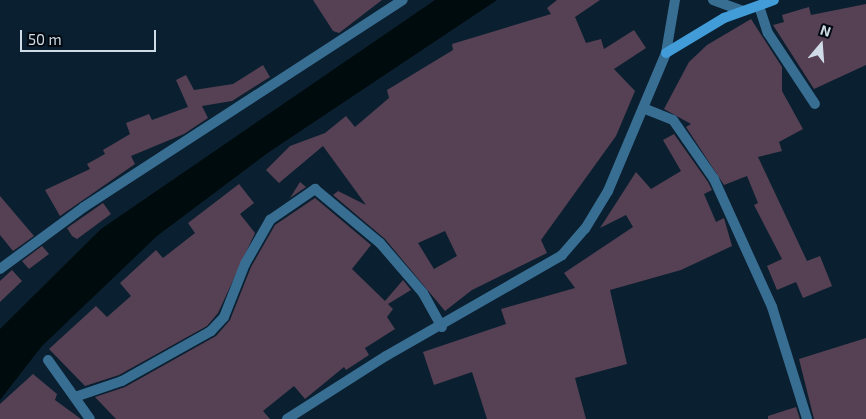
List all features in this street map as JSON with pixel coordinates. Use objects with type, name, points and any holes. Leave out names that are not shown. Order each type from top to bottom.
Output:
[{"type":"main road","points":[[666,53],[743,11],[774,0]]},
{"type":"street","points":[[0,270],[84,207],[403,0]]},
{"type":"street","points":[[287,419],[386,356],[442,327],[562,255],[585,229],[608,191],[666,53],[676,0]]},
{"type":"street","points":[[712,0],[743,11]]},
{"type":"street","points":[[759,6],[768,33],[815,104]]},
{"type":"street","points":[[643,108],[673,120],[714,178],[772,307],[807,419]]},
{"type":"street","points":[[75,397],[122,381],[211,331],[224,317],[244,264],[270,220],[315,189],[380,243],[423,292],[442,327]]},
{"type":"street","points":[[48,360],[90,419]]},
{"type":"shaded area","points":[[435,0],[497,0],[269,152],[157,236],[42,346],[0,400],[0,329],[101,229]]},
{"type":"building","points":[[313,0],[382,0],[339,33],[333,31]]},
{"type":"building","points":[[557,0],[600,0],[575,17],[586,43],[601,39],[604,49],[634,30],[646,48],[614,69],[635,91],[616,136],[541,240],[547,253],[472,290],[445,311],[385,239],[333,195],[338,191],[366,205],[323,146],[279,183],[266,170],[290,146],[325,133],[346,116],[355,127],[389,98],[387,90],[453,50],[452,44],[551,14],[547,8]],"holes":[[[445,231],[457,256],[434,269],[418,243]]]},
{"type":"building","points":[[866,4],[866,65],[814,89],[773,25],[784,22],[782,15],[809,7],[811,15]]},
{"type":"building","points":[[751,19],[782,67],[782,91],[803,129],[779,142],[782,151],[758,157],[807,261],[820,256],[832,286],[803,298],[796,282],[777,290],[767,266],[782,259],[754,205],[758,203],[747,176],[724,185],[686,127],[691,124],[664,109],[689,62],[707,45]]},
{"type":"building","points":[[263,65],[270,77],[232,101],[202,106],[208,118],[184,134],[131,156],[135,164],[60,216],[45,190],[90,169],[87,164],[105,154],[103,150],[130,134],[126,123],[149,114],[152,120],[188,107],[176,80],[186,75],[194,90],[233,84]]},
{"type":"building","points":[[674,134],[708,182],[712,190],[704,194],[716,222],[724,218],[732,246],[681,270],[610,290],[627,364],[575,378],[586,419],[487,419],[472,372],[434,385],[423,352],[506,324],[501,309],[575,288],[564,273],[633,227],[626,215],[600,228],[636,172],[651,189],[681,171],[663,140]]},
{"type":"building","points":[[300,182],[306,187],[290,198]]},
{"type":"building","points":[[239,184],[254,203],[240,214],[255,233],[218,313],[207,326],[119,375],[85,386],[49,349],[96,306],[107,317],[131,296],[120,283],[156,250],[163,258],[195,233],[188,223]]},
{"type":"building","points":[[0,196],[34,236],[13,251],[0,235]]},
{"type":"building","points":[[315,198],[371,245],[352,269],[385,301],[403,280],[411,290],[388,304],[393,309],[387,317],[395,329],[365,348],[369,355],[346,370],[344,367],[305,399],[294,386],[263,411],[270,419],[116,419],[95,397],[125,387],[216,336],[230,320],[251,267],[275,225]]},
{"type":"building","points":[[103,203],[111,214],[77,239],[72,236],[67,228]]},
{"type":"building","points":[[42,246],[49,254],[29,269],[22,261]]},
{"type":"building","points":[[12,270],[22,281],[0,302],[0,281]]},
{"type":"building","points":[[866,338],[866,419],[814,419],[799,359]]},
{"type":"building","points":[[33,374],[57,394],[55,400],[81,419],[0,419],[0,404]]},
{"type":"building","points":[[796,407],[800,419],[768,419],[768,416]]}]
